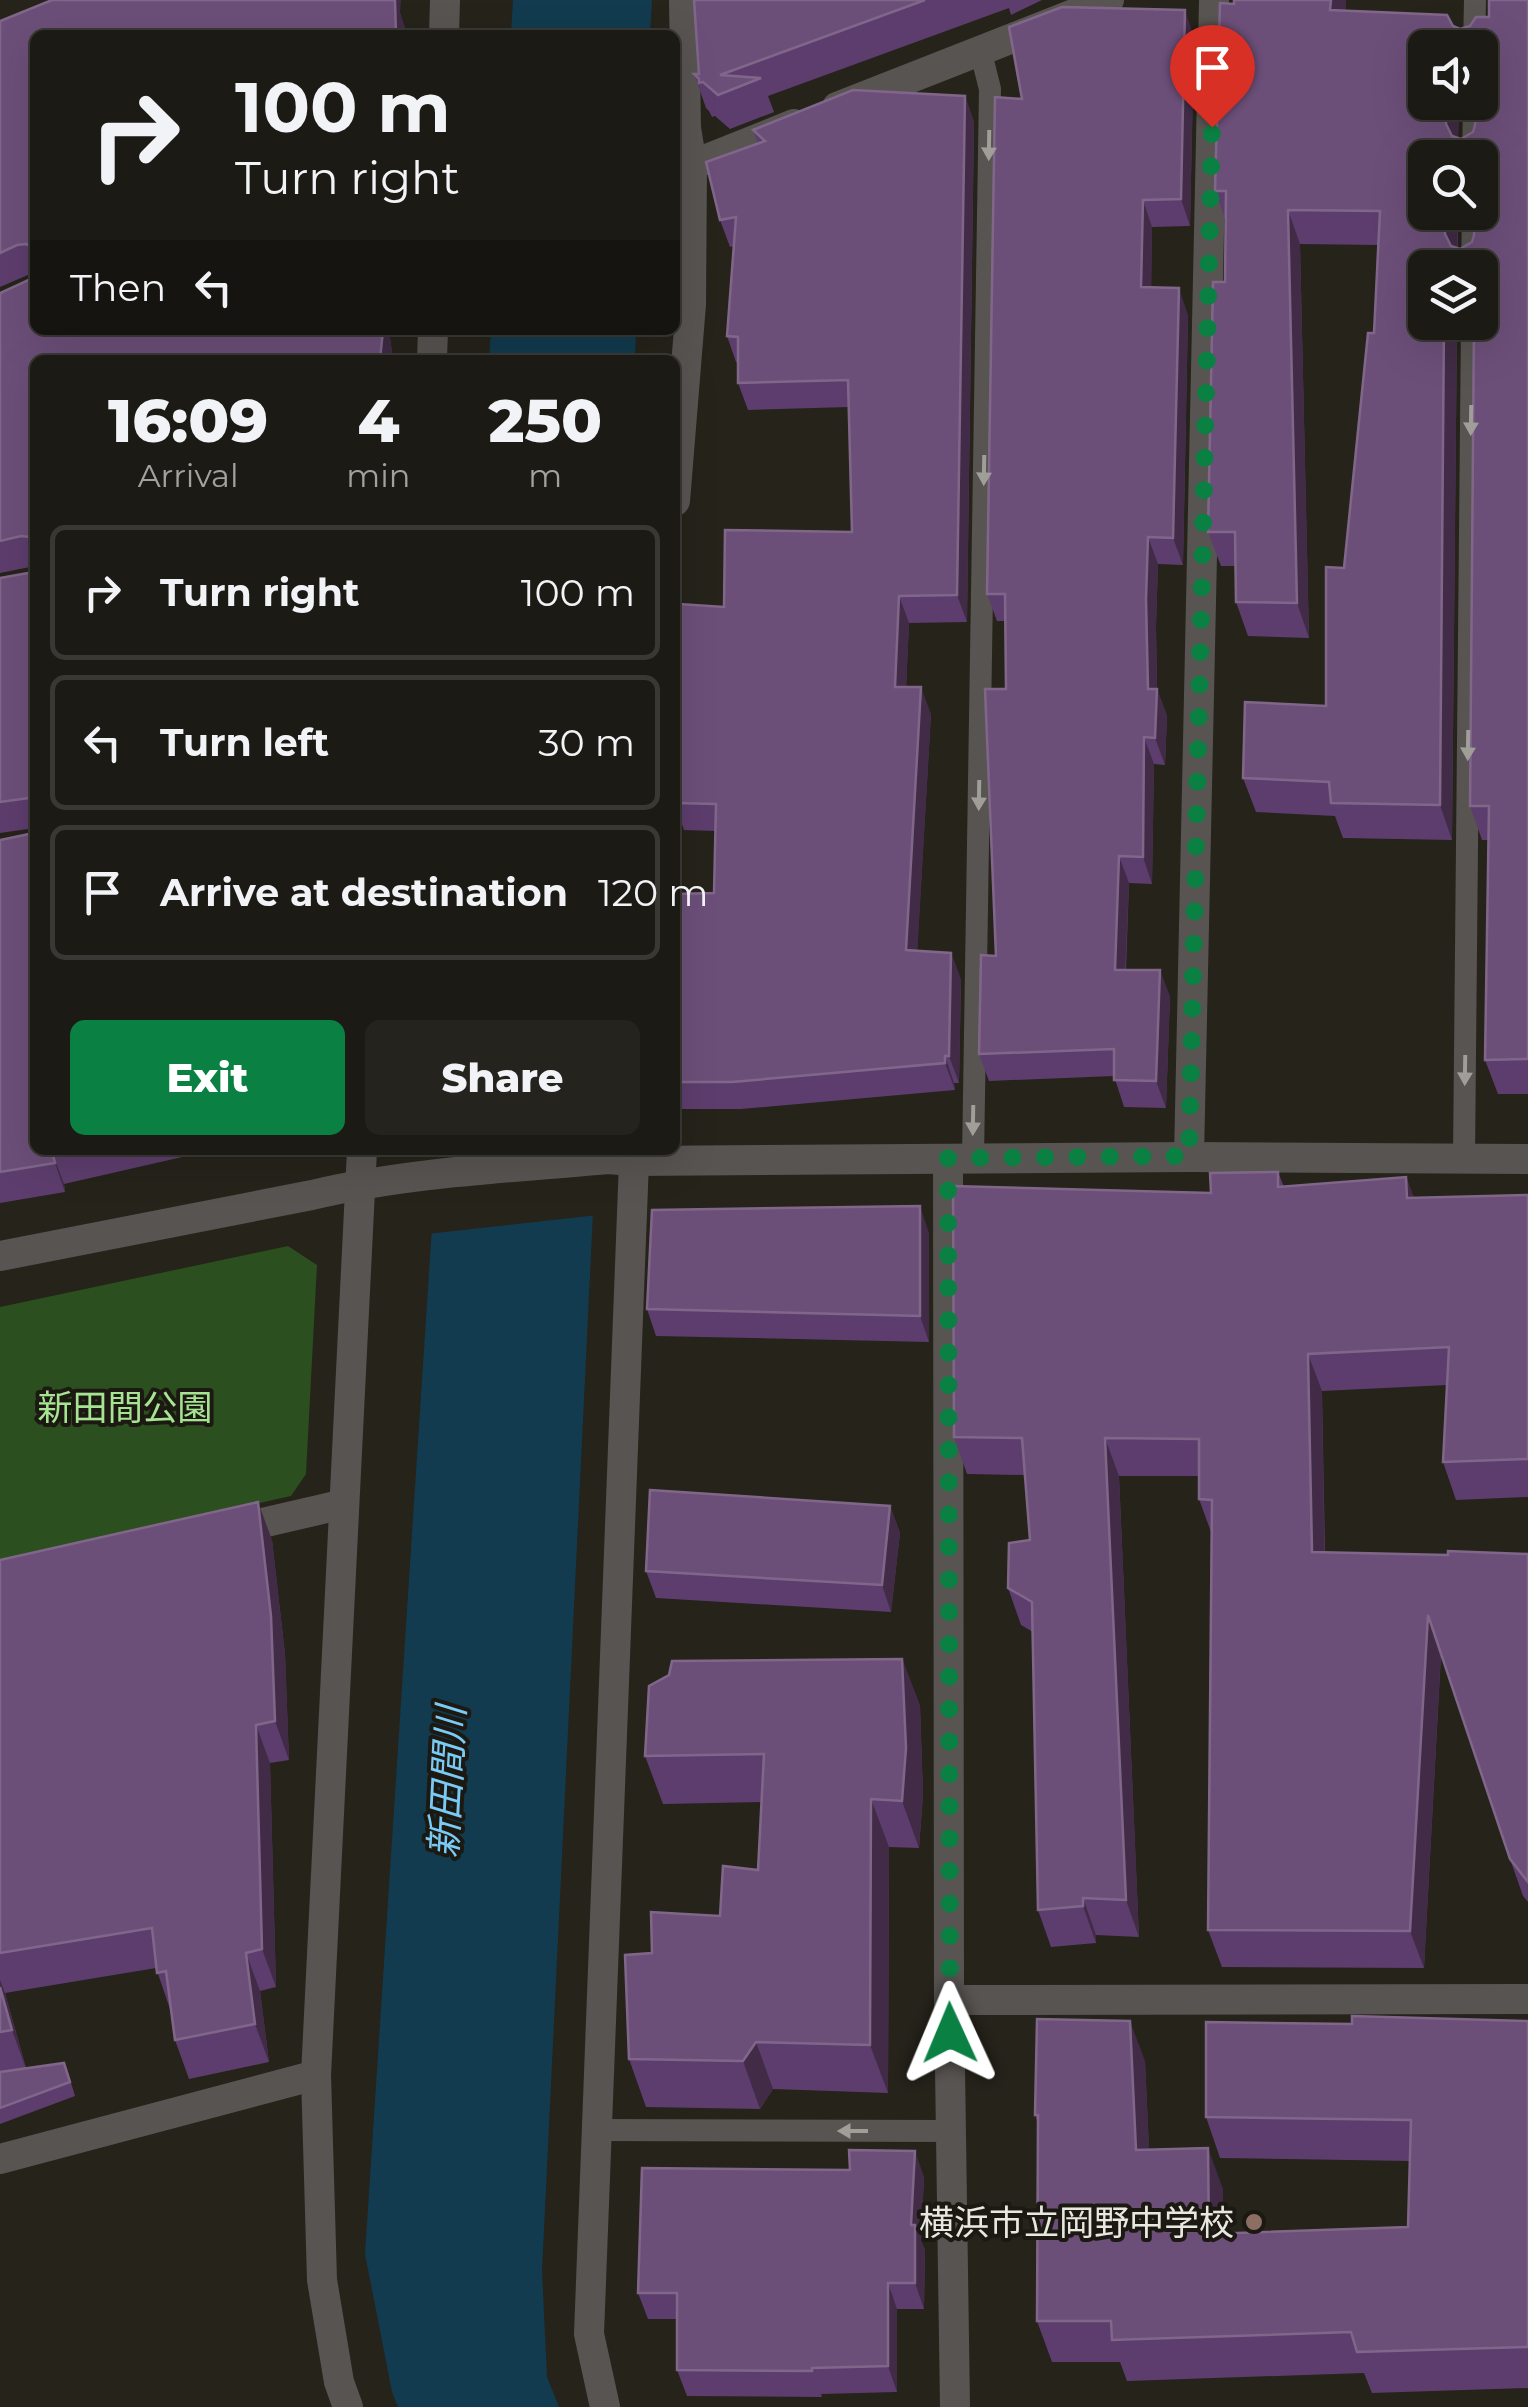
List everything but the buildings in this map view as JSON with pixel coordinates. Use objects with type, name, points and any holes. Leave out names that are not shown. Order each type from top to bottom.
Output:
[{"type":"street","points":[[444,30],[445,0]]},
{"type":"street","points":[[680,439],[691,304],[692,165],[686,128],[684,0]]},
{"type":"street","points":[[692,165],[1109,0]]},
{"type":"street","points":[[1189,1156],[1214,0]]},
{"type":"street","points":[[348,2407],[339,2382],[322,2280],[316,2075],[362,1155]]},
{"type":"street","points":[[605,2407],[589,2334],[625,1157]]},
{"type":"street","points":[[0,1256],[404,1177],[625,1157],[1528,1159]]},
{"type":"street","points":[[954,2407],[949,2000],[960,1159]]},
{"type":"street","points":[[191,1539],[344,1504]]},
{"type":"street","points":[[949,2000],[1528,1999]]},
{"type":"street","points":[[0,2159],[316,2075]]},
{"type":"lane","points":[[1474,30],[1475,0]]},
{"type":"lane","points":[[960,1159],[990,90],[980,49]]},
{"type":"lane","points":[[1464,1159],[1472,340]]},
{"type":"lane","points":[[598,2130],[951,2131]]},
{"type":"green space","name":"新田間公園","points":[[288,1246],[317,1265],[306,1474],[291,1496],[0,1560],[0,1307]]},
{"type":"water","points":[[513,0],[652,0],[650,30],[511,30]]},
{"type":"water","points":[[491,335],[636,335],[635,355],[489,355]]},
{"type":"water","name":"新田間川","points":[[437,1155],[596,1155],[542,2271],[547,2377],[559,2407],[398,2407],[365,2254]]},
{"type":"pier","points":[[432,1155],[601,1155],[598,1215],[427,1234]]},
{"type":"place","name":"横浜市立岡野中学校","points":[[1254,2222]]},
{"type":"route","points":[[950,2033],[948,1158],[1189,1156],[1212,127]]}]
